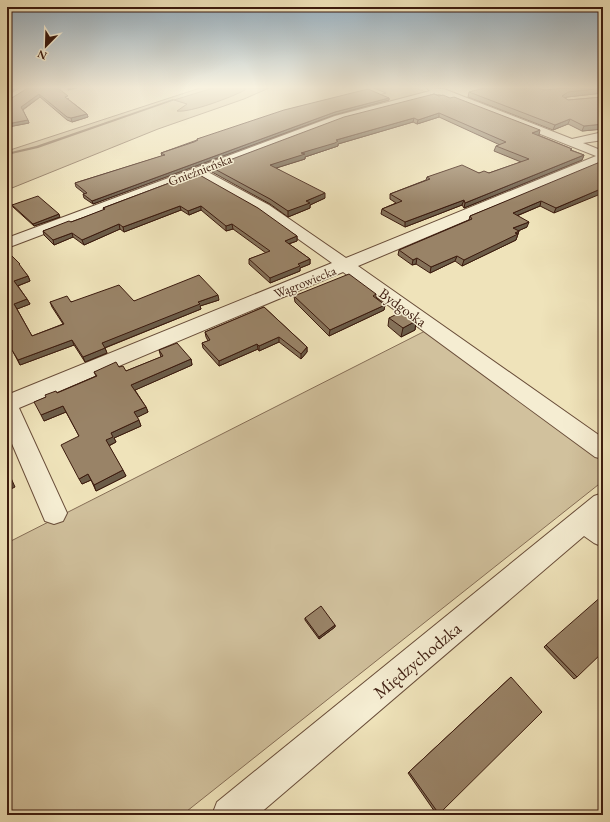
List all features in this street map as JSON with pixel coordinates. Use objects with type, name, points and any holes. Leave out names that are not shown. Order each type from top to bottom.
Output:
[{"type":"street","name":"Gnieźnieńska","points":[[7,243],[317,126]]},
{"type":"street","points":[[529,126],[603,156]]},
{"type":"street","points":[[571,143],[583,139],[603,136]]},
{"type":"street","name":"Wągrowiecka","points":[[7,405],[603,156]]},
{"type":"street","name":"Bydgoska","points":[[198,171],[264,208],[603,450]]},
{"type":"street","points":[[7,405],[54,513]]},
{"type":"street","name":"Międzychodzka","points":[[230,815],[597,519]]},
{"type":"shaded area","points":[[82,126],[166,126],[7,190],[7,151]]},
{"type":"shaded area","points":[[427,330],[603,460],[603,481],[182,815],[7,815],[7,543]]},
{"type":"building","points":[[235,126],[296,126],[92,201],[83,194],[87,193],[75,183],[165,155],[161,153],[194,142],[198,140],[197,139]]},
{"type":"building","points":[[319,126],[384,126],[336,140],[338,141],[335,143],[301,153],[305,154],[270,165],[325,193],[306,201],[310,203],[288,211],[270,199],[211,167]]},
{"type":"building","points":[[470,126],[531,126],[540,130],[532,133],[584,155],[465,203],[464,200],[405,222],[382,209],[402,201],[390,194],[430,179],[427,177],[462,165],[479,173],[484,171],[489,173],[529,159],[496,146],[506,142]]},
{"type":"building","points":[[600,162],[603,163],[603,188],[556,208],[541,201],[513,213],[529,222],[513,228],[519,231],[515,233],[518,234],[464,260],[457,256],[431,267],[417,258],[413,260],[399,250],[472,219],[470,216]]},
{"type":"building","points":[[196,173],[258,208],[297,236],[285,241],[310,259],[298,264],[300,266],[270,278],[249,259],[270,251],[232,224],[226,226],[201,206],[188,211],[180,206],[123,227],[119,224],[82,240],[72,233],[53,240],[43,231],[69,221],[71,222],[82,218],[105,209],[103,208]]},
{"type":"building","points":[[38,196],[59,214],[33,224],[12,205]]},
{"type":"building","points":[[7,254],[11,255],[20,264],[28,276],[14,281],[27,299],[14,304],[32,336],[64,324],[50,302],[67,296],[71,302],[119,285],[134,301],[199,275],[218,295],[198,302],[200,304],[102,343],[105,348],[83,357],[72,340],[18,360],[12,350],[12,330],[7,332]]},
{"type":"building","points":[[349,274],[376,294],[373,296],[385,305],[330,330],[294,296]]},
{"type":"building","points":[[264,307],[307,347],[301,354],[279,337],[259,346],[257,344],[219,361],[202,343],[210,340],[205,332]]},
{"type":"building","points":[[403,311],[416,321],[403,328],[389,318]]},
{"type":"building","points":[[177,343],[191,359],[131,385],[146,407],[134,412],[139,420],[111,433],[113,437],[106,440],[123,470],[94,485],[88,474],[79,479],[61,445],[79,436],[63,406],[41,415],[34,402],[46,397],[45,395],[56,391],[57,393],[97,376],[94,372],[116,362],[119,367],[123,366],[126,371],[163,356],[159,350]]},
{"type":"building","points":[[603,595],[603,652],[577,677],[546,645]]},
{"type":"building","points":[[321,606],[335,625],[319,637],[305,618]]},
{"type":"building","points":[[511,677],[542,712],[439,814],[409,772]]},
{"type":"waterway","points":[[7,154],[37,147],[97,126]]}]
